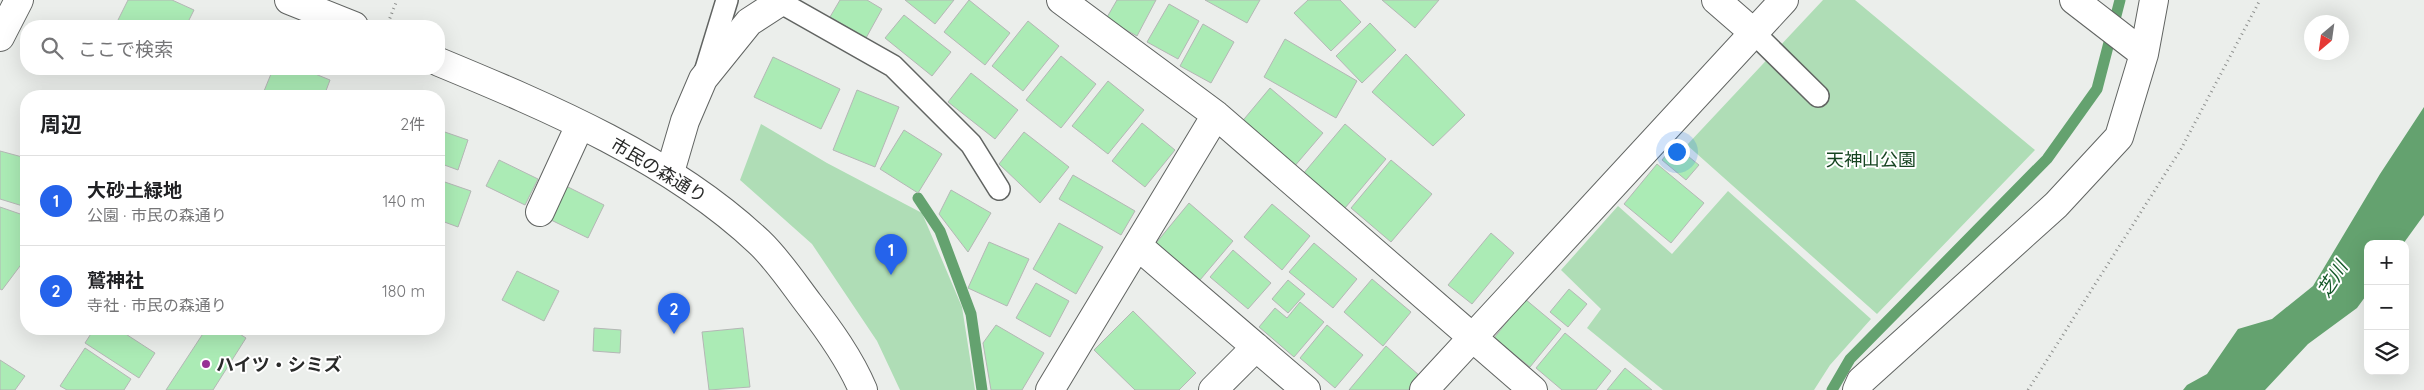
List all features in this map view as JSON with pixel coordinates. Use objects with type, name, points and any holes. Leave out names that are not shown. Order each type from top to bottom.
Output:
[{"type":"street","points":[[0,37],[19,0]]},
{"type":"street","points":[[289,0],[339,20]]},
{"type":"street","points":[[1061,0],[1216,115],[1533,390]]},
{"type":"street","points":[[1716,0],[1754,32]]},
{"type":"street","points":[[1424,390],[1784,0]]},
{"type":"street","points":[[2074,0],[2144,54]]},
{"type":"street","points":[[1856,390],[1861,381],[2056,205],[2119,137],[2144,54],[2154,0]]},
{"type":"street","points":[[670,172],[685,121],[702,79],[749,22],[781,1]]},
{"type":"street","name":"市民の森通り","points":[[445,65],[580,125],[670,172],[721,208],[761,244],[826,327],[863,390]]},
{"type":"street","points":[[1050,390],[1216,115]]},
{"type":"street","points":[[540,212],[580,125]]},
{"type":"street","points":[[1138,246],[1306,390]]},
{"type":"street","points":[[1213,390],[1256,347]]},
{"type":"lane","points":[[702,79],[727,0]]},
{"type":"lane","points":[[781,1],[893,66],[971,144],[999,189]]},
{"type":"lane","points":[[1754,32],[1818,96]]},
{"type":"path","points":[[389,20],[397,0]]},
{"type":"path","points":[[2028,390],[2181,149],[2260,0]]},
{"type":"green space","name":"天神山公園","points":[[1823,0],[1855,0],[2035,150],[1877,314],[1687,145]]},
{"type":"green space","points":[[761,124],[827,163],[922,213],[962,307],[975,390],[900,390],[877,341],[812,244],[740,180]]},
{"type":"green space","points":[[1728,191],[1871,319],[1830,365],[1814,390],[1663,390],[1587,328],[1601,309],[1561,270],[1618,206],[1672,254]]},
{"type":"water","name":"芝川","points":[[2424,107],[2424,215],[2406,240],[2364,240],[2364,298],[2357,308],[2308,344],[2265,390],[2183,390],[2187,385],[2207,374],[2238,329],[2272,319],[2313,286],[2380,174]]},
{"type":"building","points":[[128,0],[172,0],[194,10],[189,20],[118,20]]},
{"type":"building","points":[[840,0],[867,0],[882,9],[866,38],[830,17]]},
{"type":"building","points":[[905,0],[954,0],[935,24]]},
{"type":"building","points":[[969,0],[1010,33],[985,65],[944,32]]},
{"type":"building","points":[[1117,0],[1156,0],[1137,36],[1106,19]]},
{"type":"building","points":[[1205,0],[1260,0],[1247,23]]},
{"type":"building","points":[[1308,0],[1340,0],[1361,22],[1331,51],[1294,13]]},
{"type":"building","points":[[1382,0],[1439,0],[1415,28]]},
{"type":"building","points":[[1169,4],[1199,21],[1178,59],[1147,42]]},
{"type":"building","points":[[904,15],[951,52],[932,76],[885,38]]},
{"type":"building","points":[[1028,21],[1059,46],[1023,91],[992,66]]},
{"type":"building","points":[[1370,23],[1396,50],[1362,83],[1336,56]]},
{"type":"building","points":[[1203,24],[1234,42],[1211,83],[1180,66]]},
{"type":"building","points":[[1285,39],[1357,81],[1336,118],[1264,77]]},
{"type":"building","points":[[1406,54],[1465,115],[1433,146],[1372,92]]},
{"type":"building","points":[[1061,56],[1096,84],[1061,128],[1026,100]]},
{"type":"building","points":[[773,57],[840,89],[821,129],[754,97]]},
{"type":"building","points":[[971,73],[1018,110],[995,139],[948,102]]},
{"type":"building","points":[[271,75],[318,75],[330,80],[326,90],[264,90]]},
{"type":"building","points":[[1108,81],[1144,110],[1108,154],[1072,126]]},
{"type":"building","points":[[1270,88],[1323,133],[1293,168],[1240,124]]},
{"type":"building","points":[[857,90],[899,107],[875,167],[833,150]]},
{"type":"building","points":[[1142,123],[1175,150],[1145,187],[1112,161]]},
{"type":"building","points":[[1345,124],[1386,159],[1345,208],[1303,174]]},
{"type":"building","points":[[904,130],[942,154],[918,193],[880,169]]},
{"type":"building","points":[[445,132],[468,140],[458,170],[445,165]]},
{"type":"building","points":[[1024,132],[1069,167],[1040,203],[999,164]]},
{"type":"building","points":[[1674,145],[1699,165],[1686,180],[1662,160]]},
{"type":"building","points":[[0,151],[20,156],[20,205],[0,199]]},
{"type":"building","points":[[499,160],[538,179],[525,205],[486,186]]},
{"type":"building","points":[[1391,160],[1432,194],[1391,242],[1351,208]]},
{"type":"building","points":[[1657,164],[1704,203],[1671,243],[1624,204]]},
{"type":"building","points":[[1073,175],[1135,211],[1121,235],[1059,199]]},
{"type":"building","points":[[445,182],[471,191],[458,227],[445,222]]},
{"type":"building","points":[[566,186],[604,205],[588,238],[549,219]]},
{"type":"building","points":[[951,190],[991,213],[968,252],[939,214]]},
{"type":"building","points":[[1189,203],[1233,241],[1200,280],[1156,243]]},
{"type":"building","points":[[1272,204],[1310,236],[1282,270],[1244,237]]},
{"type":"building","points":[[0,207],[20,214],[20,266],[2,290],[0,289]]},
{"type":"building","points":[[1059,223],[1103,247],[1076,294],[1033,269]]},
{"type":"building","points":[[1491,233],[1514,253],[1472,304],[1448,285]]},
{"type":"building","points":[[989,242],[1029,259],[1007,306],[968,288]]},
{"type":"building","points":[[1314,243],[1357,279],[1333,308],[1289,272]]},
{"type":"building","points":[[1233,250],[1271,283],[1248,309],[1210,277]]},
{"type":"building","points":[[517,271],[559,291],[544,321],[502,300]]},
{"type":"building","points":[[1372,279],[1411,312],[1383,346],[1344,312]]},
{"type":"building","points":[[1288,280],[1305,294],[1288,313],[1272,299]]},
{"type":"building","points":[[1036,283],[1069,301],[1050,337],[1016,318]]},
{"type":"building","points":[[1569,289],[1587,304],[1568,327],[1550,312]]},
{"type":"building","points":[[1525,299],[1561,329],[1530,367],[1494,338]]},
{"type":"building","points":[[1300,302],[1324,322],[1294,357],[1259,327],[1275,308],[1287,318]]},
{"type":"building","points":[[1133,311],[1196,373],[1179,390],[1135,390],[1094,350]]},
{"type":"building","points":[[996,325],[1044,353],[1022,390],[991,390],[983,343]]},
{"type":"building","points":[[1327,325],[1363,355],[1335,388],[1300,358]]},
{"type":"building","points":[[594,328],[621,330],[620,353],[593,351]]},
{"type":"building","points":[[743,328],[750,387],[709,390],[702,332]]},
{"type":"building","points":[[1565,333],[1611,371],[1596,390],[1562,390],[1536,368]]},
{"type":"building","points":[[90,335],[127,335],[155,353],[139,378],[85,343]]},
{"type":"building","name":"ハイツ・シミズ","points":[[202,335],[241,335],[246,338],[213,390],[166,390]]},
{"type":"building","points":[[1386,346],[1420,376],[1408,390],[1349,390]]},
{"type":"building","points":[[85,348],[131,379],[124,390],[67,390],[60,386]]},
{"type":"building","points":[[0,360],[25,376],[15,390],[0,390]]},
{"type":"building","points":[[1625,368],[1652,390],[1607,390]]},
{"type":"waterway","points":[[1832,390],[1850,359],[2047,159],[2097,89],[2120,0]]},
{"type":"waterway","points":[[918,198],[940,231],[971,314],[982,390]]},
{"type":"place","name":"大砂土緑地","points":[[891,275]]},
{"type":"place","name":"鷲神社","points":[[674,334]]},
{"type":"place","name":"ハイツ・シミズ","points":[[206,364]]}]
